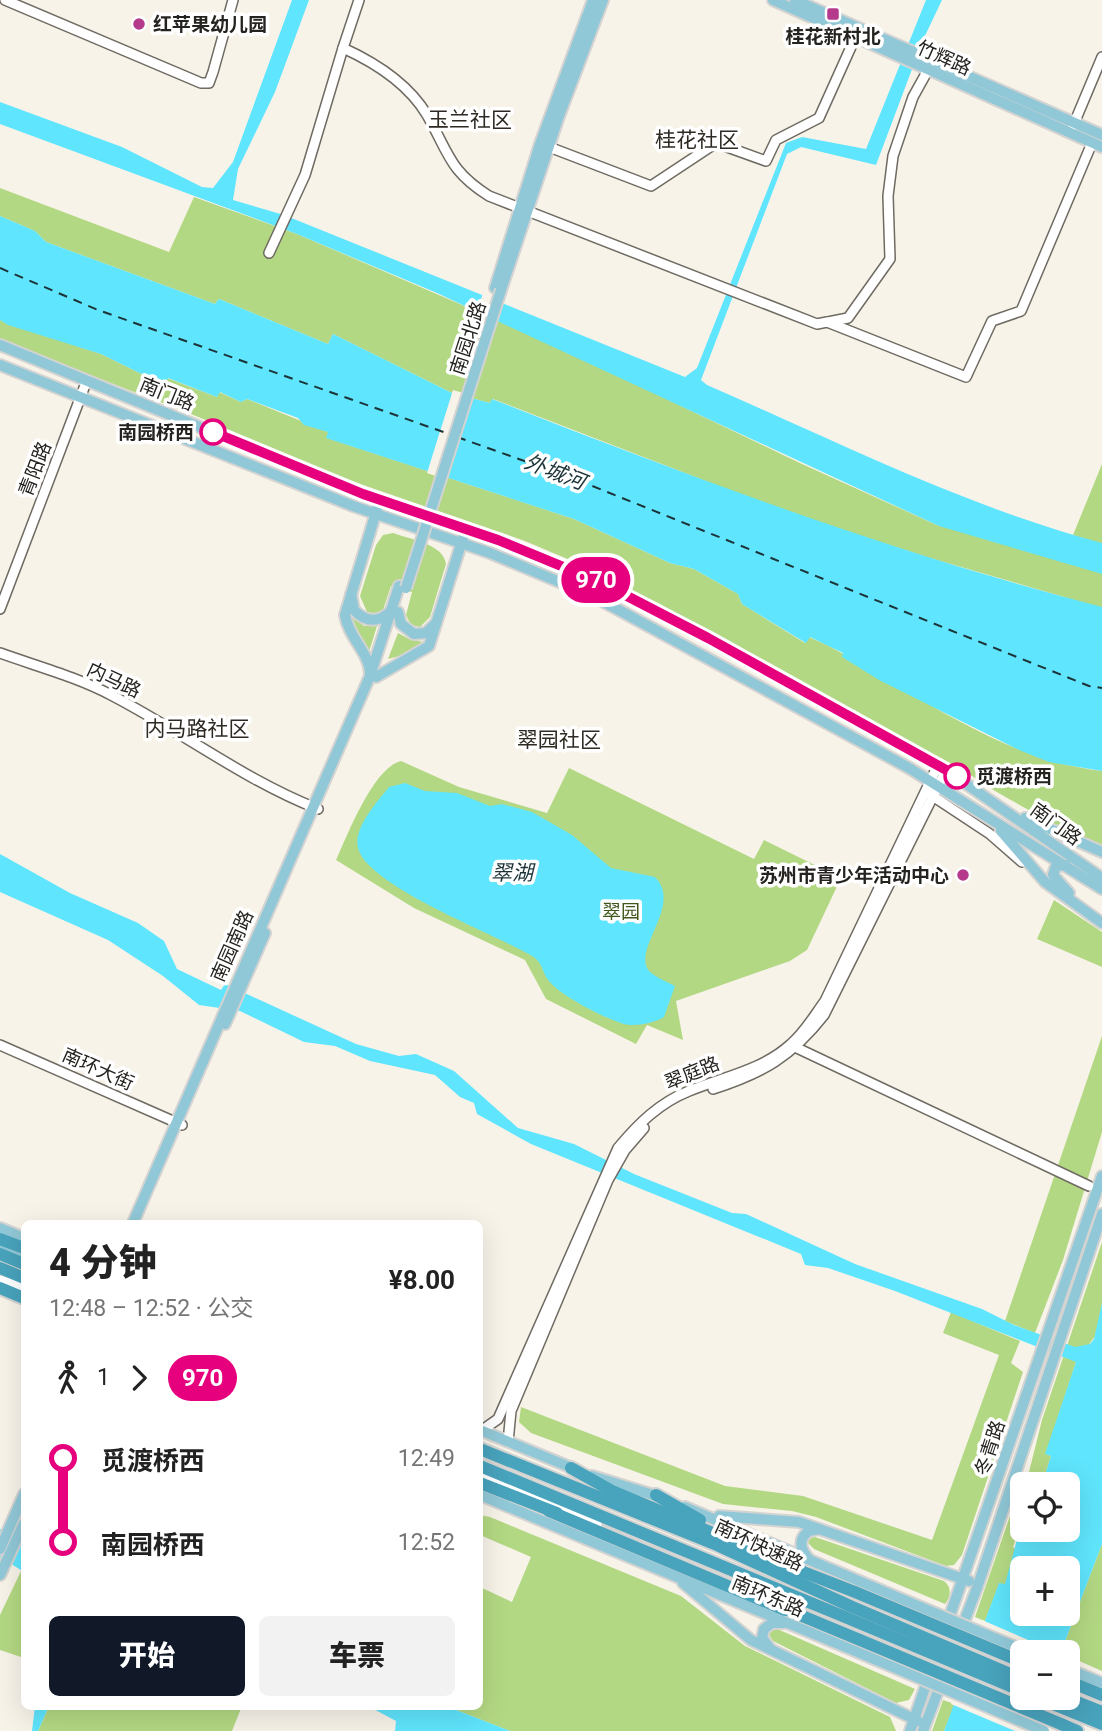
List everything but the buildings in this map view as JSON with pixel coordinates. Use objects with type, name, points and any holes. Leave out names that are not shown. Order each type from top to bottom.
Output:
[{"type":"highway","points":[[0,1239],[21,1247]]},
{"type":"highway","points":[[0,1254],[21,1263]]},
{"type":"highway","points":[[0,1268],[21,1277]]},
{"type":"highway","points":[[0,1288],[21,1297]]},
{"type":"highway","points":[[483,1435],[753,1553]]},
{"type":"highway","name":"南环快速路","points":[[483,1450],[717,1545],[848,1611],[1010,1685]]},
{"type":"highway","name":"南环快速路","points":[[483,1467],[793,1594]]},
{"type":"highway","points":[[570,1468],[612,1491],[753,1553]]},
{"type":"highway","points":[[483,1484],[785,1610],[858,1646],[1077,1731]]},
{"type":"highway","points":[[656,1496],[753,1553]]},
{"type":"highway","name":"南环快速路","points":[[555,1497],[641,1538],[705,1564],[848,1611],[1010,1674]]},
{"type":"highway","points":[[549,1511],[641,1538]]},
{"type":"highway","points":[[717,1545],[806,1565],[1010,1657]]},
{"type":"highway","points":[[705,1564],[785,1610]]},
{"type":"highway","points":[[1080,1686],[1102,1695]]},
{"type":"highway","points":[[1080,1703],[1102,1712]]},
{"type":"highway","points":[[1068,1710],[1102,1724]]},
{"type":"main road","name":"南园北路","points":[[371,681],[593,0]]},
{"type":"main road","name":"南园北路","points":[[524,208],[603,0]]},
{"type":"main road","name":"竹辉路","points":[[773,0],[855,38],[892,49]]},
{"type":"main road","name":"竹辉路","points":[[795,0],[925,65],[1072,128],[1102,135]]},
{"type":"main road","name":"竹辉路","points":[[1072,128],[1097,145]]},
{"type":"main road","name":"南门路","points":[[0,345],[380,500],[542,557],[637,600],[942,767],[1007,810],[1102,889]]},
{"type":"main road","name":"南门路","points":[[0,365],[375,514],[536,571],[629,613],[934,783],[995,824],[1102,878]]},
{"type":"main road","points":[[371,681],[369,666],[346,623],[345,608],[380,500]]},
{"type":"main road","points":[[371,681],[383,671],[425,650],[433,638],[466,529]]},
{"type":"main road","points":[[352,588],[352,606],[363,617],[377,620],[395,611],[404,627],[415,635],[430,630],[439,617]]},
{"type":"main road","name":"南园南路","points":[[141,1220],[225,1013],[371,681]]},
{"type":"main road","points":[[1007,810],[1102,852]]},
{"type":"main road","points":[[995,824],[1045,882],[1102,923]]},
{"type":"main road","points":[[1102,860],[1073,843],[1067,848],[1069,861],[1055,867],[1054,880],[1102,916]]},
{"type":"main road","name":"南园南路","points":[[134,1220],[179,1123]]},
{"type":"main road","name":"冬青路","points":[[910,1731],[965,1580],[1047,1331],[1102,1176]]},
{"type":"main road","name":"冬青路","points":[[924,1728],[978,1585],[1102,1214]]},
{"type":"main road","points":[[0,1228],[21,1237]]},
{"type":"main road","points":[[0,1247],[21,1255]]},
{"type":"main road","points":[[0,1274],[21,1284]]},
{"type":"main road","points":[[483,1435],[706,1515],[806,1565]]},
{"type":"main road","name":"南环东路","points":[[483,1495],[788,1623],[858,1646],[1044,1731]]},
{"type":"main road","points":[[0,1575],[18,1529],[21,1512]]},
{"type":"main road","points":[[706,1515],[789,1520],[978,1585]]},
{"type":"main road","points":[[0,1549],[18,1529]]},
{"type":"main road","points":[[806,1565],[801,1542],[805,1533],[819,1529]]},
{"type":"main road","points":[[676,1577],[734,1627],[774,1651],[914,1719],[924,1728]]},
{"type":"main road","points":[[857,1587],[1010,1645]]},
{"type":"main road","points":[[774,1651],[763,1641],[763,1631],[772,1623],[788,1623]]},
{"type":"main road","points":[[1080,1674],[1102,1683]]},
{"type":"street","points":[[5,0],[201,83],[209,83],[214,72],[233,0]]},
{"type":"street","points":[[269,253],[305,175],[359,0]]},
{"type":"street","points":[[549,147],[651,186],[716,144],[766,160],[776,140],[819,118],[855,38]]},
{"type":"street","points":[[343,48],[373,62],[409,93],[427,115],[440,143],[467,182],[489,196],[817,324],[848,318],[890,259],[888,196],[893,156],[925,65]]},
{"type":"street","points":[[1072,128],[1102,57]]},
{"type":"street","points":[[827,322],[967,377],[992,321],[1021,311],[1097,145]]},
{"type":"street","name":"青阳路","points":[[0,609],[88,380]]},
{"type":"street","name":"内马路","points":[[0,653],[108,693],[188,738],[257,782],[316,808]]},
{"type":"street","name":"翠庭路","points":[[483,1432],[498,1419],[605,1179],[630,1133],[656,1109],[689,1091],[755,1067],[791,1045],[804,1030],[825,1002],[942,767]]},
{"type":"street","name":"翠庭路","points":[[615,1160],[661,1113],[689,1097],[763,1071],[797,1048],[832,1001],[934,783]]},
{"type":"street","points":[[930,795],[990,834],[1045,882]]},
{"type":"street","name":"南环大街","points":[[0,1045],[179,1123]]},
{"type":"street","points":[[797,1048],[1089,1186]]},
{"type":"street","name":"翠庭路","points":[[508,1443],[511,1411],[605,1179]]},
{"type":"street","points":[[0,1280],[21,1284]]},
{"type":"street","points":[[483,1476],[597,1524]]},
{"type":"green space","points":[[0,188],[169,252],[194,197],[297,234],[539,338],[802,464],[939,526],[1099,543],[1073,535],[1102,464],[1102,608],[930,558],[778,509],[493,399],[490,403],[452,393],[333,334],[328,344],[219,299],[215,304],[46,242],[35,231],[0,216]]},
{"type":"green space","points":[[0,320],[101,354],[164,385],[167,378],[217,397],[219,392],[241,402],[247,399],[328,432],[327,438],[574,519],[670,563],[694,569],[738,594],[742,604],[805,643],[809,637],[827,645],[993,738],[1028,753],[1102,771],[1102,852],[972,776],[658,603],[577,563],[525,541],[340,477],[196,416],[0,340]]},
{"type":"green space","points":[[393,533],[433,547],[444,557],[446,564],[430,617],[420,627],[411,625],[406,615],[412,592],[391,586],[383,610],[376,614],[367,612],[360,596],[376,545],[383,535]]},
{"type":"green space","points":[[351,614],[364,626],[377,626],[369,652],[358,640]]},
{"type":"green space","points":[[398,633],[411,640],[424,642],[408,654],[388,659]]},
{"type":"green space","name":"翠园","points":[[401,761],[459,787],[547,813],[569,768],[754,859],[764,840],[841,878],[807,950],[790,961],[676,1001],[683,1040],[647,1025],[636,1044],[546,999],[525,960],[414,908],[336,860],[371,789],[391,766]]},
{"type":"green space","points":[[1054,900],[1102,932],[1102,967],[1037,939]]},
{"type":"green space","points":[[1102,1036],[1102,1132],[1063,1260],[1035,1333],[1005,1321]]},
{"type":"green space","points":[[1102,1242],[1102,1303],[1096,1335],[1076,1362],[1046,1454],[1051,1456],[1046,1472],[1029,1472],[1042,1420]]},
{"type":"green space","points":[[951,1312],[1020,1341],[1011,1363],[1023,1372],[962,1555],[954,1565],[946,1566],[816,1517],[792,1511],[723,1504],[531,1433],[519,1422],[521,1407],[725,1486],[803,1496],[932,1540],[999,1355],[943,1333]]},
{"type":"green space","points":[[483,1516],[681,1596],[745,1646],[890,1717],[896,1731],[510,1731],[456,1710],[483,1710],[483,1588],[512,1602],[531,1557],[483,1536]]},
{"type":"green space","points":[[1010,1516],[1010,1542],[1015,1542],[1013,1547],[1016,1549],[1014,1556],[1010,1556],[1010,1569],[1005,1585],[999,1584],[985,1621],[975,1617]]},
{"type":"green space","points":[[815,1537],[944,1581],[950,1592],[948,1598],[945,1604],[814,1549],[808,1543],[810,1538]]},
{"type":"green space","points":[[1102,1544],[1102,1671],[1080,1661],[1080,1640],[1066,1640],[1071,1626],[1080,1626],[1080,1602]]},
{"type":"green space","points":[[21,1571],[21,1657],[0,1650],[0,1615]]},
{"type":"green space","points":[[775,1628],[915,1689],[909,1700],[896,1703],[773,1641],[768,1633]]},
{"type":"green space","points":[[943,1700],[955,1704],[944,1731],[932,1731]]},
{"type":"green space","points":[[47,1710],[240,1710],[232,1731],[38,1731]]},
{"type":"water","points":[[292,0],[309,0],[275,92],[238,169],[233,200],[284,215],[685,377],[697,368],[786,143],[802,137],[866,149],[926,0],[942,0],[923,40],[876,165],[801,147],[787,154],[701,380],[707,385],[951,492],[1051,528],[1102,543],[1102,574],[939,526],[437,293],[297,234],[0,124],[0,102],[122,147],[202,187],[213,188],[233,162]]},
{"type":"water","name":"外城河","points":[[0,216],[35,231],[46,242],[215,304],[219,299],[328,344],[333,334],[452,393],[490,403],[492,399],[718,485],[870,538],[1024,586],[1102,607],[1102,771],[1049,762],[1019,750],[879,680],[842,657],[843,653],[810,637],[806,643],[742,604],[738,594],[694,569],[670,563],[574,519],[326,438],[328,432],[304,425],[298,418],[247,399],[241,402],[220,392],[217,397],[168,378],[164,385],[101,354],[8,325],[0,320]]},
{"type":"water","name":"翠湖","points":[[405,783],[425,791],[457,793],[490,806],[502,804],[532,812],[572,835],[611,868],[655,877],[662,888],[664,899],[645,959],[649,971],[675,986],[664,1017],[644,1024],[628,1025],[596,1012],[556,988],[532,956],[408,894],[367,863],[358,848],[357,840],[362,824],[389,787]]},
{"type":"water","points":[[0,854],[70,893],[138,923],[164,941],[177,969],[221,990],[225,984],[356,1044],[399,1056],[416,1054],[454,1071],[518,1128],[574,1144],[634,1174],[732,1213],[746,1214],[855,1264],[982,1309],[1014,1325],[1075,1347],[1090,1344],[1094,1339],[1102,1303],[1102,1544],[1080,1602],[1080,1556],[1013,1556],[1016,1542],[1080,1542],[1080,1472],[1046,1472],[1051,1456],[1045,1454],[1076,1362],[895,1291],[828,1268],[805,1265],[801,1254],[531,1144],[477,1114],[474,1103],[460,1097],[435,1075],[370,1061],[335,1046],[304,1042],[240,1011],[199,1005],[163,976],[108,940],[0,892]]},
{"type":"water","points":[[0,1529],[21,1538],[21,1570],[0,1557]]},
{"type":"water","points":[[1010,1565],[1010,1626],[1071,1626],[1066,1640],[1010,1640],[1010,1710],[1038,1710],[1037,1731],[944,1731],[999,1583],[1005,1584]]},
{"type":"water","points":[[35,1710],[47,1710],[38,1731],[32,1731]]},
{"type":"water","points":[[375,1710],[456,1710],[510,1731],[395,1731],[396,1721]]},
{"type":"pier","points":[[483,293],[503,301],[496,323],[476,315]]},
{"type":"pier","points":[[453,390],[474,396],[447,480],[427,473]]},
{"type":"pier","points":[[982,1620],[1028,1640],[1010,1640],[1010,1651],[976,1636]]},
{"type":"pier","points":[[957,1688],[1040,1723],[1041,1731],[1015,1731],[951,1704]]},
{"type":"ferry route","points":[[0,268],[98,310],[449,434]]},
{"type":"ferry route","points":[[457,437],[575,479],[1089,686],[1102,688]]},
{"type":"bus line","name":"970","points":[[213,432],[363,494],[498,540],[600,582],[708,638],[957,776]]},
{"type":"place","name":"桂花新村北","points":[[833,14]]},
{"type":"place","name":"红苹果幼儿园","points":[[139,24]]},
{"type":"place","name":"南园桥西","points":[[213,432]]},
{"type":"place","name":"觅渡桥西","points":[[957,776]]},
{"type":"place","name":"苏州市青少年活动中心","points":[[963,875]]},
{"type":"district","name":"玉兰社区","points":[[470,120]]},
{"type":"district","name":"桂花社区","points":[[697,140]]},
{"type":"district","name":"内马路社区","points":[[197,729]]},
{"type":"district","name":"翠园社区","points":[[559,740]]}]
